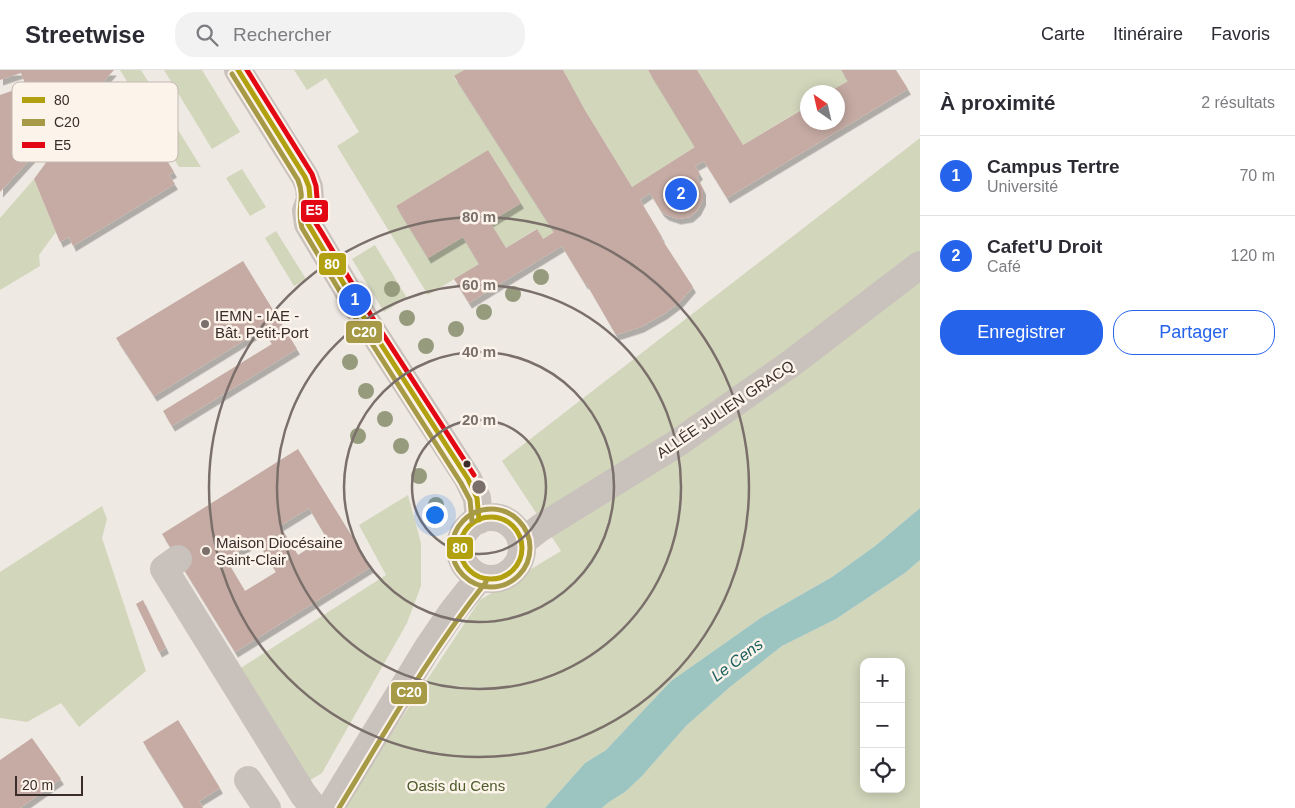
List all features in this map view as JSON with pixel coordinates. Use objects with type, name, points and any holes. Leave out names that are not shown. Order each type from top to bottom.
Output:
[{"type":"street","points":[[238,70],[305,177],[309,187],[310,199],[306,212],[308,224],[366,321],[468,480],[477,498],[479,520]]},
{"type":"street","name":"ALLÉE JULIEN GRACQ","points":[[522,542],[540,528],[676,444],[794,362],[920,265]]},
{"type":"street","points":[[494,517],[508,522],[514,527],[522,542],[520,560],[510,572],[496,579],[480,577],[468,569],[461,556],[460,549],[463,534],[473,523],[479,520],[494,517]]},
{"type":"street","points":[[178,559],[164,568],[303,794],[314,808]]},
{"type":"street","points":[[330,808],[427,649],[453,611],[480,577]]},
{"type":"street","points":[[248,780],[267,808]]},
{"type":"green space","points":[[120,70],[141,70],[148,82],[127,82]]},
{"type":"green space","points":[[164,70],[202,70],[240,132],[212,149],[178,93],[178,82],[171,82]]},
{"type":"green space","points":[[294,70],[464,70],[454,77],[554,232],[543,239],[536,229],[506,248],[490,222],[521,203],[488,150],[396,206],[428,258],[463,237],[479,264],[428,295],[337,146],[359,132],[326,78],[307,90]]},
{"type":"green space","points":[[563,70],[648,70],[695,147],[632,187],[583,107]]},
{"type":"green space","points":[[697,70],[841,70],[848,81],[841,85],[800,85],[800,110],[743,145]]},
{"type":"green space","points":[[178,130],[201,167],[179,167],[176,162],[178,162]]},
{"type":"green space","name":"Oasis du Cens","points":[[920,138],[920,508],[875,546],[832,577],[762,617],[671,681],[606,750],[585,763],[545,808],[342,808],[480,600],[561,551],[502,461]]},
{"type":"green space","points":[[242,169],[266,207],[250,216],[226,178]]},
{"type":"green space","points":[[34,179],[56,232],[39,255],[40,266],[0,290],[0,218]]},
{"type":"green space","points":[[276,231],[306,279],[294,286],[265,238]]},
{"type":"green space","points":[[375,245],[407,298],[384,312],[352,259]]},
{"type":"green space","points":[[408,495],[421,543],[421,586],[407,623],[322,773],[304,784],[239,669],[386,575],[359,525]]},
{"type":"green space","points":[[102,506],[107,519],[102,538],[146,671],[79,727],[61,703],[27,722],[0,718],[0,572]]},
{"type":"green space","points":[[920,560],[920,808],[602,808],[625,792],[642,776],[686,726],[730,687],[782,646],[836,619],[905,573]]},
{"type":"water","name":"Le Cens","points":[[920,508],[920,560],[905,573],[836,619],[782,646],[730,687],[686,726],[642,776],[625,792],[602,808],[545,808],[585,763],[606,750],[671,681],[762,617],[832,577],[875,546]]},
{"type":"building","points":[[0,70],[114,70],[103,82],[24,82],[21,73],[0,80]]},
{"type":"building","points":[[464,70],[563,70],[583,107],[632,187],[695,147],[648,70],[697,70],[743,145],[800,111],[800,130],[840,130],[727,198],[704,161],[695,166],[700,174],[697,177],[703,189],[703,200],[698,210],[690,217],[678,219],[666,215],[661,211],[650,193],[640,200],[661,238],[693,287],[680,302],[664,314],[641,327],[616,335],[562,246],[469,303],[454,279],[479,264],[463,237],[428,258],[396,206],[488,150],[521,203],[490,222],[506,248],[537,229],[543,239],[554,232],[454,76]]},
{"type":"building","points":[[841,70],[896,70],[908,89],[845,127],[845,85],[841,85],[848,81]]},
{"type":"building","points":[[12,91],[12,162],[28,162],[0,192],[0,95]]},
{"type":"building","points":[[46,162],[168,162],[174,172],[169,175],[175,184],[73,246],[69,237],[60,242],[34,179]]},
{"type":"building","name":"IEMN - IAE - Bât. Petit-Port","points":[[243,261],[297,349],[172,426],[163,411],[272,344],[263,329],[154,396],[116,338]]},
{"type":"building","name":"Maison Diocésaine Saint-Clair","points":[[298,449],[371,567],[235,652],[162,534]],"holes":[[[309,508],[326,537],[298,555],[280,526]],[[257,540],[276,572],[245,591],[226,559]]]},
{"type":"building","points":[[143,600],[166,648],[159,652],[136,604]]},
{"type":"building","points":[[178,720],[220,788],[199,801],[203,808],[184,808],[143,742]]},
{"type":"building","points":[[32,738],[61,779],[20,808],[0,808],[0,760]]},
{"type":"transit line","name":"80","points":[[238,70],[305,177],[309,187],[310,199],[306,211],[308,224],[366,321],[468,479],[477,498],[479,520]]},
{"type":"transit line","name":"E5","points":[[247,70],[312,174],[317,198],[314,212],[315,222],[372,317],[474,475]]},
{"type":"transit line","name":"C20","points":[[232,74],[298,180],[301,193],[300,221],[302,228],[360,325],[461,483],[470,500],[472,521]]},
{"type":"transit line","name":"C20","points":[[491,509],[506,512],[518,521],[527,533],[530,548],[527,563],[518,575],[506,584],[491,587],[476,584],[464,575],[455,563],[452,548],[455,533],[464,521],[476,512],[491,509]]},
{"type":"transit line","name":"80","points":[[491,517],[503,519],[513,526],[520,536],[522,548],[520,560],[513,570],[503,577],[491,579],[479,577],[469,570],[462,560],[460,548],[462,536],[469,526],[479,519],[491,517]]},
{"type":"transit line","name":"C20","points":[[339,808],[427,664],[486,582]]},
{"type":"place","name":"Cafet'U Droit","points":[[681,194]]},
{"type":"place","name":"Campus Tertre","points":[[355,300]]},
{"type":"place","name":"IEMN - IAE - Bât. Petit-Port","points":[[205,324]]},
{"type":"place","name":"Maison Diocésaine Saint-Clair","points":[[206,551]]}]
